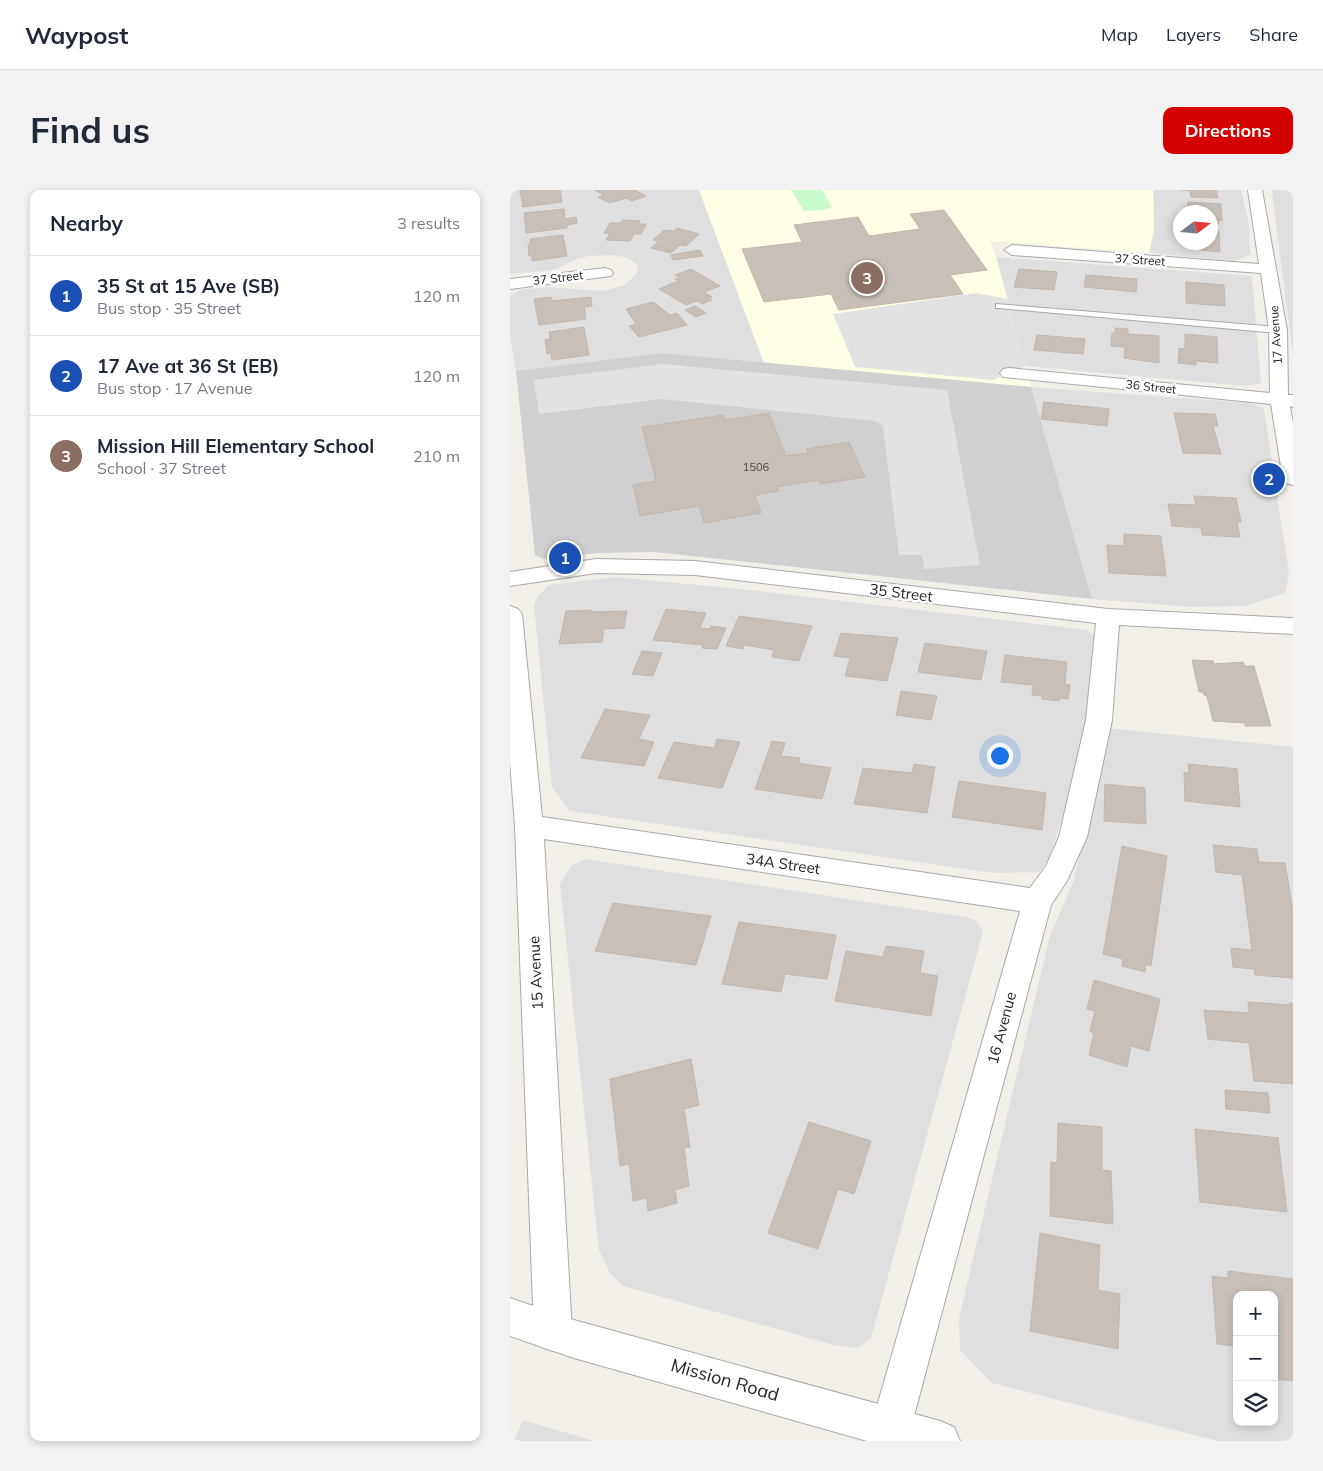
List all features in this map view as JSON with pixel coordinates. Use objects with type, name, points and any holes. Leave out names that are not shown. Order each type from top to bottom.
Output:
[{"type":"street","name":"17 Avenue","points":[[1255,190],[1278,330],[1293,479]]},
{"type":"street","name":"37 Street","points":[[1012,250],[1269,269]]},
{"type":"street","name":"37 Street","points":[[510,284],[605,273]]},
{"type":"street","name":"36 Street","points":[[1009,373],[1286,400]]},
{"type":"street","name":"35 Street","points":[[510,579],[596,566],[695,568],[1108,617],[1293,626]]},
{"type":"street","name":"15 Avenue","points":[[510,614],[530,826],[553,1332]]},
{"type":"street","name":"16 Avenue","points":[[893,1434],[1037,901],[1057,873],[1073,837],[1099,720],[1108,617]]},
{"type":"street","name":"34A Street","points":[[530,826],[1037,901]]},
{"type":"street","name":"Mission Road","points":[[510,1316],[553,1332],[893,1434],[940,1441]]},
{"type":"lane","points":[[999,306],[1278,330]]},
{"type":"shaded area","points":[[510,190],[699,190],[764,363],[661,353],[516,371],[510,335],[510,296],[520,290],[545,287],[603,291],[625,285],[637,273],[638,265],[628,258],[613,255],[589,256],[574,260],[554,270],[510,274]]},
{"type":"shaded area","points":[[699,190],[1153,190],[1154,230],[1149,253],[990,241],[1031,387],[764,363]]},
{"type":"shaded area","points":[[1153,190],[1241,190],[1249,225],[1250,255],[1234,261],[1149,253],[1154,230]]},
{"type":"shaded area","points":[[1272,190],[1293,190],[1293,354],[1279,248]]},
{"type":"shaded area","points":[[996,257],[1252,276],[1261,383],[1246,386],[1026,366]]},
{"type":"shaded area","points":[[976,293],[1008,299],[1026,366],[992,380],[855,367],[833,314]]},
{"type":"shaded area","points":[[661,353],[1031,387],[1092,599],[654,552],[599,553],[544,559],[535,555],[516,371]]},
{"type":"shaded area","points":[[663,364],[947,390],[980,565],[924,569],[922,555],[899,555],[883,426],[875,421],[662,399],[539,414],[534,380]]},
{"type":"shaded area","points":[[1031,387],[1248,403],[1264,408],[1289,574],[1285,593],[1245,606],[1191,607],[1092,599]]},
{"type":"shaded area","points":[[615,577],[740,589],[1087,630],[1095,637],[1098,646],[1085,729],[1073,787],[1049,858],[1039,872],[993,873],[570,811],[552,787],[534,605],[538,596],[549,585]]},
{"type":"shaded area","points":[[1106,728],[1293,747],[1293,1441],[1218,1441],[992,1383],[960,1350],[959,1318],[1050,935],[1073,883],[1088,821]]},
{"type":"shaded area","points":[[585,859],[966,917],[977,921],[983,932],[871,1338],[858,1348],[834,1345],[623,1286],[610,1273],[599,1250],[560,884],[571,866]]},
{"type":"shaded area","points":[[523,1420],[594,1441],[514,1441]]},
{"type":"green space","points":[[791,190],[822,190],[832,207],[823,210],[804,211]]},
{"type":"building","points":[[520,190],[560,190],[562,202],[523,207]]},
{"type":"building","points":[[595,190],[635,190],[646,196],[632,201],[626,198],[610,203],[598,197],[604,195]]},
{"type":"building","points":[[1182,190],[1216,190],[1218,198],[1191,197],[1190,191]]},
{"type":"building","points":[[1188,202],[1221,204],[1222,221],[1218,220],[1218,205],[1188,205]]},
{"type":"building","points":[[564,209],[565,219],[576,217],[577,223],[567,225],[567,228],[526,233],[524,213]]},
{"type":"building","points":[[944,210],[987,270],[950,275],[963,294],[839,310],[831,294],[764,302],[742,249],[802,242],[794,225],[858,217],[869,236],[920,229],[910,214]]},
{"type":"building","points":[[623,220],[640,221],[638,224],[646,224],[641,234],[634,234],[630,241],[606,240],[610,233],[604,233],[610,223],[621,223]]},
{"type":"building","points":[[677,228],[699,234],[686,246],[680,245],[671,253],[651,248],[659,241],[653,240],[664,230],[674,231]]},
{"type":"building","points":[[1218,231],[1219,231],[1220,252],[1201,250],[1218,250]]},
{"type":"building","points":[[563,235],[567,256],[532,261],[532,256],[529,256],[528,245],[530,244],[530,239]]},
{"type":"building","points":[[700,250],[703,256],[673,260],[671,255]]},
{"type":"building","points":[[691,269],[720,286],[704,292],[712,297],[708,298],[712,300],[702,304],[697,301],[686,305],[659,289],[678,281],[675,279],[680,278],[675,275]]},
{"type":"building","points":[[1019,269],[1057,272],[1054,290],[1014,287]]},
{"type":"building","points":[[1086,275],[1137,279],[1136,292],[1084,287]]},
{"type":"building","points":[[1186,282],[1224,285],[1225,306],[1186,303]]},
{"type":"building","points":[[551,297],[552,301],[591,297],[592,306],[584,307],[586,319],[539,325],[534,299]]},
{"type":"building","points":[[653,302],[670,315],[677,313],[687,325],[639,337],[629,326],[636,324],[626,309]]},
{"type":"building","points":[[695,306],[706,313],[696,317],[685,310]]},
{"type":"building","points":[[584,327],[589,355],[552,360],[551,353],[547,354],[545,340],[550,339],[549,332]]},
{"type":"building","points":[[1115,328],[1128,329],[1128,334],[1159,336],[1159,363],[1124,358],[1125,347],[1111,346],[1112,333],[1115,333]]},
{"type":"building","points":[[1185,334],[1217,337],[1218,363],[1196,361],[1196,365],[1178,363],[1179,348],[1185,349]]},
{"type":"building","points":[[1037,335],[1085,339],[1083,354],[1034,350]]},
{"type":"building","points":[[1044,402],[1109,409],[1107,426],[1041,419]]},
{"type":"building","points":[[769,413],[786,456],[808,453],[806,449],[849,442],[865,477],[820,484],[818,480],[777,487],[779,491],[755,495],[761,513],[704,523],[699,506],[640,516],[633,485],[656,481],[642,427],[723,415],[725,420]]},
{"type":"building","points":[[1174,413],[1215,414],[1218,426],[1213,426],[1221,454],[1183,453]]},
{"type":"building","points":[[1194,496],[1236,498],[1241,522],[1237,522],[1240,537],[1202,535],[1201,528],[1172,526],[1168,504],[1196,505]]},
{"type":"building","points":[[1124,534],[1161,536],[1166,576],[1109,573],[1107,545],[1124,546]]},
{"type":"building","points":[[666,609],[706,613],[700,628],[710,629],[711,626],[726,628],[717,649],[702,648],[703,645],[653,640]]},
{"type":"building","points":[[566,611],[627,611],[624,628],[604,629],[602,642],[559,644]]},
{"type":"building","points":[[739,616],[812,626],[799,661],[772,657],[774,650],[744,645],[743,649],[726,646]]},
{"type":"building","points":[[841,633],[898,638],[887,681],[845,676],[850,658],[834,656]]},
{"type":"building","points":[[925,643],[987,651],[981,680],[918,672]]},
{"type":"building","points":[[642,651],[662,653],[653,676],[632,674]]},
{"type":"building","points":[[1005,655],[1067,662],[1065,684],[1070,685],[1068,699],[1060,698],[1059,701],[1042,699],[1042,696],[1032,695],[1033,685],[1001,682]]},
{"type":"building","points":[[1192,660],[1213,661],[1214,664],[1243,662],[1245,666],[1254,666],[1271,726],[1245,726],[1245,723],[1213,721],[1207,696],[1203,692],[1199,692]]},
{"type":"building","points":[[901,691],[937,696],[931,720],[896,715]]},
{"type":"building","points":[[605,709],[650,715],[639,739],[654,742],[644,766],[581,758]]},
{"type":"building","points":[[717,739],[740,742],[722,788],[658,778],[674,742],[714,748]]},
{"type":"building","points":[[772,741],[785,743],[781,756],[800,758],[798,763],[831,768],[822,799],[755,789]]},
{"type":"building","points":[[914,764],[935,767],[927,813],[854,804],[863,768],[912,773]]},
{"type":"building","points":[[1188,764],[1237,769],[1240,807],[1185,801],[1184,772],[1189,773]]},
{"type":"building","points":[[959,781],[1046,793],[1042,830],[952,817]]},
{"type":"building","points":[[1105,784],[1145,788],[1146,824],[1104,821]]},
{"type":"building","points":[[1213,845],[1257,849],[1259,862],[1285,863],[1293,911],[1293,978],[1255,975],[1254,969],[1233,967],[1231,948],[1252,950],[1242,875],[1216,872]]},
{"type":"building","points":[[1122,846],[1167,856],[1151,966],[1146,964],[1145,972],[1122,966],[1123,959],[1103,954]]},
{"type":"building","points":[[613,903],[711,916],[696,965],[595,951]]},
{"type":"building","points":[[739,922],[836,935],[827,979],[785,974],[781,992],[722,984]]},
{"type":"building","points":[[886,946],[924,951],[920,973],[938,976],[931,1016],[835,1001],[846,951],[883,957]]},
{"type":"building","points":[[1094,980],[1160,999],[1149,1051],[1131,1046],[1127,1067],[1089,1055],[1094,1033],[1090,1031],[1095,1011],[1087,1009]]},
{"type":"building","points":[[1248,1002],[1290,1005],[1289,1003],[1293,1003],[1293,1084],[1254,1081],[1249,1043],[1208,1039],[1204,1010],[1249,1013]]},
{"type":"building","points":[[691,1059],[699,1105],[684,1109],[690,1147],[684,1148],[689,1186],[675,1190],[677,1203],[648,1211],[647,1198],[633,1201],[629,1164],[620,1166],[610,1079]]},
{"type":"building","points":[[1225,1090],[1268,1093],[1270,1113],[1226,1109]]},
{"type":"building","points":[[809,1122],[871,1141],[854,1194],[838,1189],[818,1249],[768,1233]]},
{"type":"building","points":[[1058,1123],[1102,1127],[1102,1170],[1111,1171],[1113,1224],[1050,1216],[1051,1162],[1057,1163]]},
{"type":"building","points":[[1195,1129],[1278,1138],[1287,1212],[1200,1202]]},
{"type":"building","points":[[1040,1233],[1100,1245],[1098,1290],[1120,1294],[1118,1349],[1030,1331]]},
{"type":"building","points":[[1228,1271],[1293,1279],[1293,1381],[1278,1379],[1278,1291],[1233,1291],[1233,1346],[1217,1344],[1212,1276],[1228,1278]]},
{"type":"place","name":"Mission Hill Elementary School","points":[[867,278]]},
{"type":"place","name":"17 Ave at 36 St (EB)","points":[[1269,479]]},
{"type":"place","name":"35 St at 15 Ave (SB)","points":[[565,558]]}]
